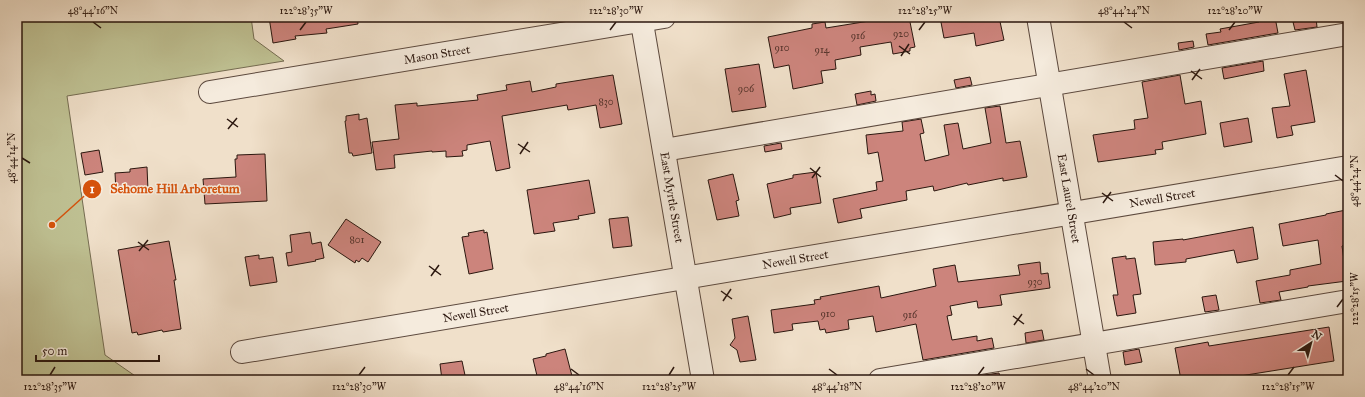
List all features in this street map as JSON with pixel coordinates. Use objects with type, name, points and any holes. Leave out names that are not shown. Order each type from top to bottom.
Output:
[{"type":"street","name":"Mason Street","points":[[210,92],[641,19],[664,17]]},
{"type":"street","name":"East Laurel Street","points":[[1038,17],[1100,380]]},
{"type":"street","name":"East Myrtle Street","points":[[641,19],[703,379]]},
{"type":"street","points":[[664,150],[1348,34]]},
{"type":"street","name":"Newell Street","points":[[242,352],[1348,166]]},
{"type":"street","points":[[880,380],[1348,301]]},
{"type":"green space","points":[[17,17],[251,17],[254,39],[284,61],[67,96],[105,355],[141,380],[17,380]]},
{"type":"building","points":[[269,17],[357,17],[358,24],[326,29],[327,33],[295,36],[296,39],[273,43]]},
{"type":"building","points":[[894,17],[909,17],[915,47],[910,48],[910,51],[893,54],[891,42],[860,47],[861,55],[835,60],[836,69],[821,71],[823,83],[793,89],[789,65],[774,68],[768,37],[812,28],[812,24],[825,22],[826,28]]},
{"type":"building","points":[[940,17],[999,17],[1004,40],[976,46],[974,33],[944,38]]},
{"type":"building","points":[[1259,17],[1275,17],[1278,33],[1208,45],[1206,34],[1221,32],[1220,29],[1259,22]]},
{"type":"building","points":[[1316,18],[1317,27],[1295,30],[1293,22]]},
{"type":"building","points":[[1193,41],[1194,47],[1179,50],[1178,43]]},
{"type":"building","points":[[1263,61],[1264,71],[1224,79],[1222,68]]},
{"type":"building","points":[[759,64],[766,107],[732,112],[725,69]]},
{"type":"building","points":[[1306,70],[1315,122],[1291,126],[1293,135],[1277,138],[1272,108],[1290,106],[1284,74]]},
{"type":"building","points":[[613,75],[622,124],[600,128],[596,105],[568,110],[567,105],[502,116],[510,168],[496,171],[490,141],[467,145],[467,150],[462,151],[463,156],[446,157],[446,151],[394,155],[395,168],[376,170],[372,142],[399,139],[395,105],[417,103],[417,106],[478,100],[477,95],[507,90],[506,85],[530,81],[532,92],[556,87],[556,84]]},
{"type":"building","points":[[1180,75],[1185,104],[1201,101],[1206,134],[1162,142],[1163,149],[1155,150],[1156,154],[1098,162],[1093,135],[1135,129],[1134,120],[1148,118],[1142,82]]},
{"type":"building","points":[[970,77],[972,85],[956,88],[954,80]]},
{"type":"building","points":[[871,91],[871,95],[875,94],[876,101],[857,105],[855,94]]},
{"type":"building","points":[[1000,106],[1006,143],[1020,141],[1027,177],[1003,181],[1003,178],[968,185],[967,183],[934,191],[933,186],[906,191],[907,200],[860,209],[862,218],[838,223],[833,199],[877,190],[876,182],[883,181],[878,152],[868,154],[866,135],[903,131],[902,122],[921,119],[924,133],[920,134],[925,161],[949,155],[944,125],[958,123],[963,149],[991,143],[985,108]]},
{"type":"building","points":[[359,114],[359,120],[367,118],[372,153],[353,156],[352,153],[349,153],[345,121],[346,116]]},
{"type":"building","points":[[1248,118],[1252,142],[1224,147],[1220,123]]},
{"type":"building","points":[[781,143],[782,149],[765,152],[764,146]]},
{"type":"building","points":[[99,150],[103,172],[85,175],[81,153]]},
{"type":"building","points":[[265,154],[267,201],[205,204],[203,179],[236,177],[235,159],[237,159],[237,155]]},
{"type":"building","points":[[147,167],[148,190],[116,192],[115,173],[130,172],[130,169]]},
{"type":"building","points":[[816,172],[821,203],[790,208],[791,214],[774,218],[767,184],[793,178],[793,175]]},
{"type":"building","points":[[733,174],[739,200],[736,201],[739,216],[717,220],[708,180]]},
{"type":"building","points":[[589,180],[595,213],[578,216],[579,219],[553,223],[555,231],[534,234],[527,190]]},
{"type":"building","points":[[1346,210],[1348,218],[1348,244],[1342,246],[1347,281],[1308,286],[1279,292],[1281,300],[1260,303],[1256,281],[1290,275],[1290,270],[1321,264],[1318,240],[1283,246],[1279,224]]},
{"type":"building","points":[[628,217],[632,246],[613,248],[609,219]]},
{"type":"building","points":[[346,219],[381,242],[368,262],[362,258],[359,262],[356,260],[355,263],[328,245]]},
{"type":"building","points":[[1253,227],[1258,259],[1237,263],[1234,250],[1186,259],[1186,262],[1155,265],[1153,242],[1183,240]]},
{"type":"building","points":[[484,230],[484,233],[487,232],[493,269],[469,274],[462,237],[469,236],[468,233]]},
{"type":"building","points":[[310,232],[312,244],[321,242],[324,258],[288,266],[286,253],[292,252],[290,235]]},
{"type":"building","points":[[169,241],[176,280],[174,280],[181,329],[163,332],[162,330],[138,335],[137,332],[132,333],[118,250]]},
{"type":"building","points":[[259,255],[259,259],[273,257],[277,282],[250,286],[245,257]]},
{"type":"building","points":[[1126,256],[1126,259],[1135,258],[1141,294],[1133,295],[1136,313],[1117,316],[1113,295],[1118,295],[1112,258]]},
{"type":"building","points":[[1040,262],[1041,274],[1048,273],[1050,288],[1000,295],[1002,305],[978,308],[977,301],[950,306],[952,315],[947,316],[952,340],[977,336],[977,341],[992,338],[994,348],[923,360],[916,324],[876,332],[873,316],[848,320],[849,329],[826,333],[825,329],[820,330],[818,321],[792,324],[793,330],[774,333],[771,310],[815,304],[814,300],[821,299],[820,297],[879,286],[881,298],[936,286],[933,269],[955,265],[958,282],[1020,275],[1018,265]]},
{"type":"building","points":[[1216,295],[1219,310],[1205,312],[1202,297]]},
{"type":"building","points":[[748,316],[756,360],[740,362],[737,350],[730,345],[735,338],[732,319]]},
{"type":"building","points":[[1329,327],[1334,361],[1215,380],[1181,380],[1175,348],[1208,342],[1209,346]]},
{"type":"building","points":[[1042,330],[1044,340],[1026,343],[1025,333]]},
{"type":"building","points":[[565,349],[573,380],[538,380],[533,359]]},
{"type":"building","points":[[1139,349],[1142,362],[1125,365],[1123,352]]},
{"type":"building","points":[[462,361],[466,380],[442,380],[440,364]]},
{"type":"building","points":[[999,373],[1001,380],[971,380],[970,377]]},
{"type":"place","name":"Sehome Hill Arboretum","points":[[52,225]]}]
